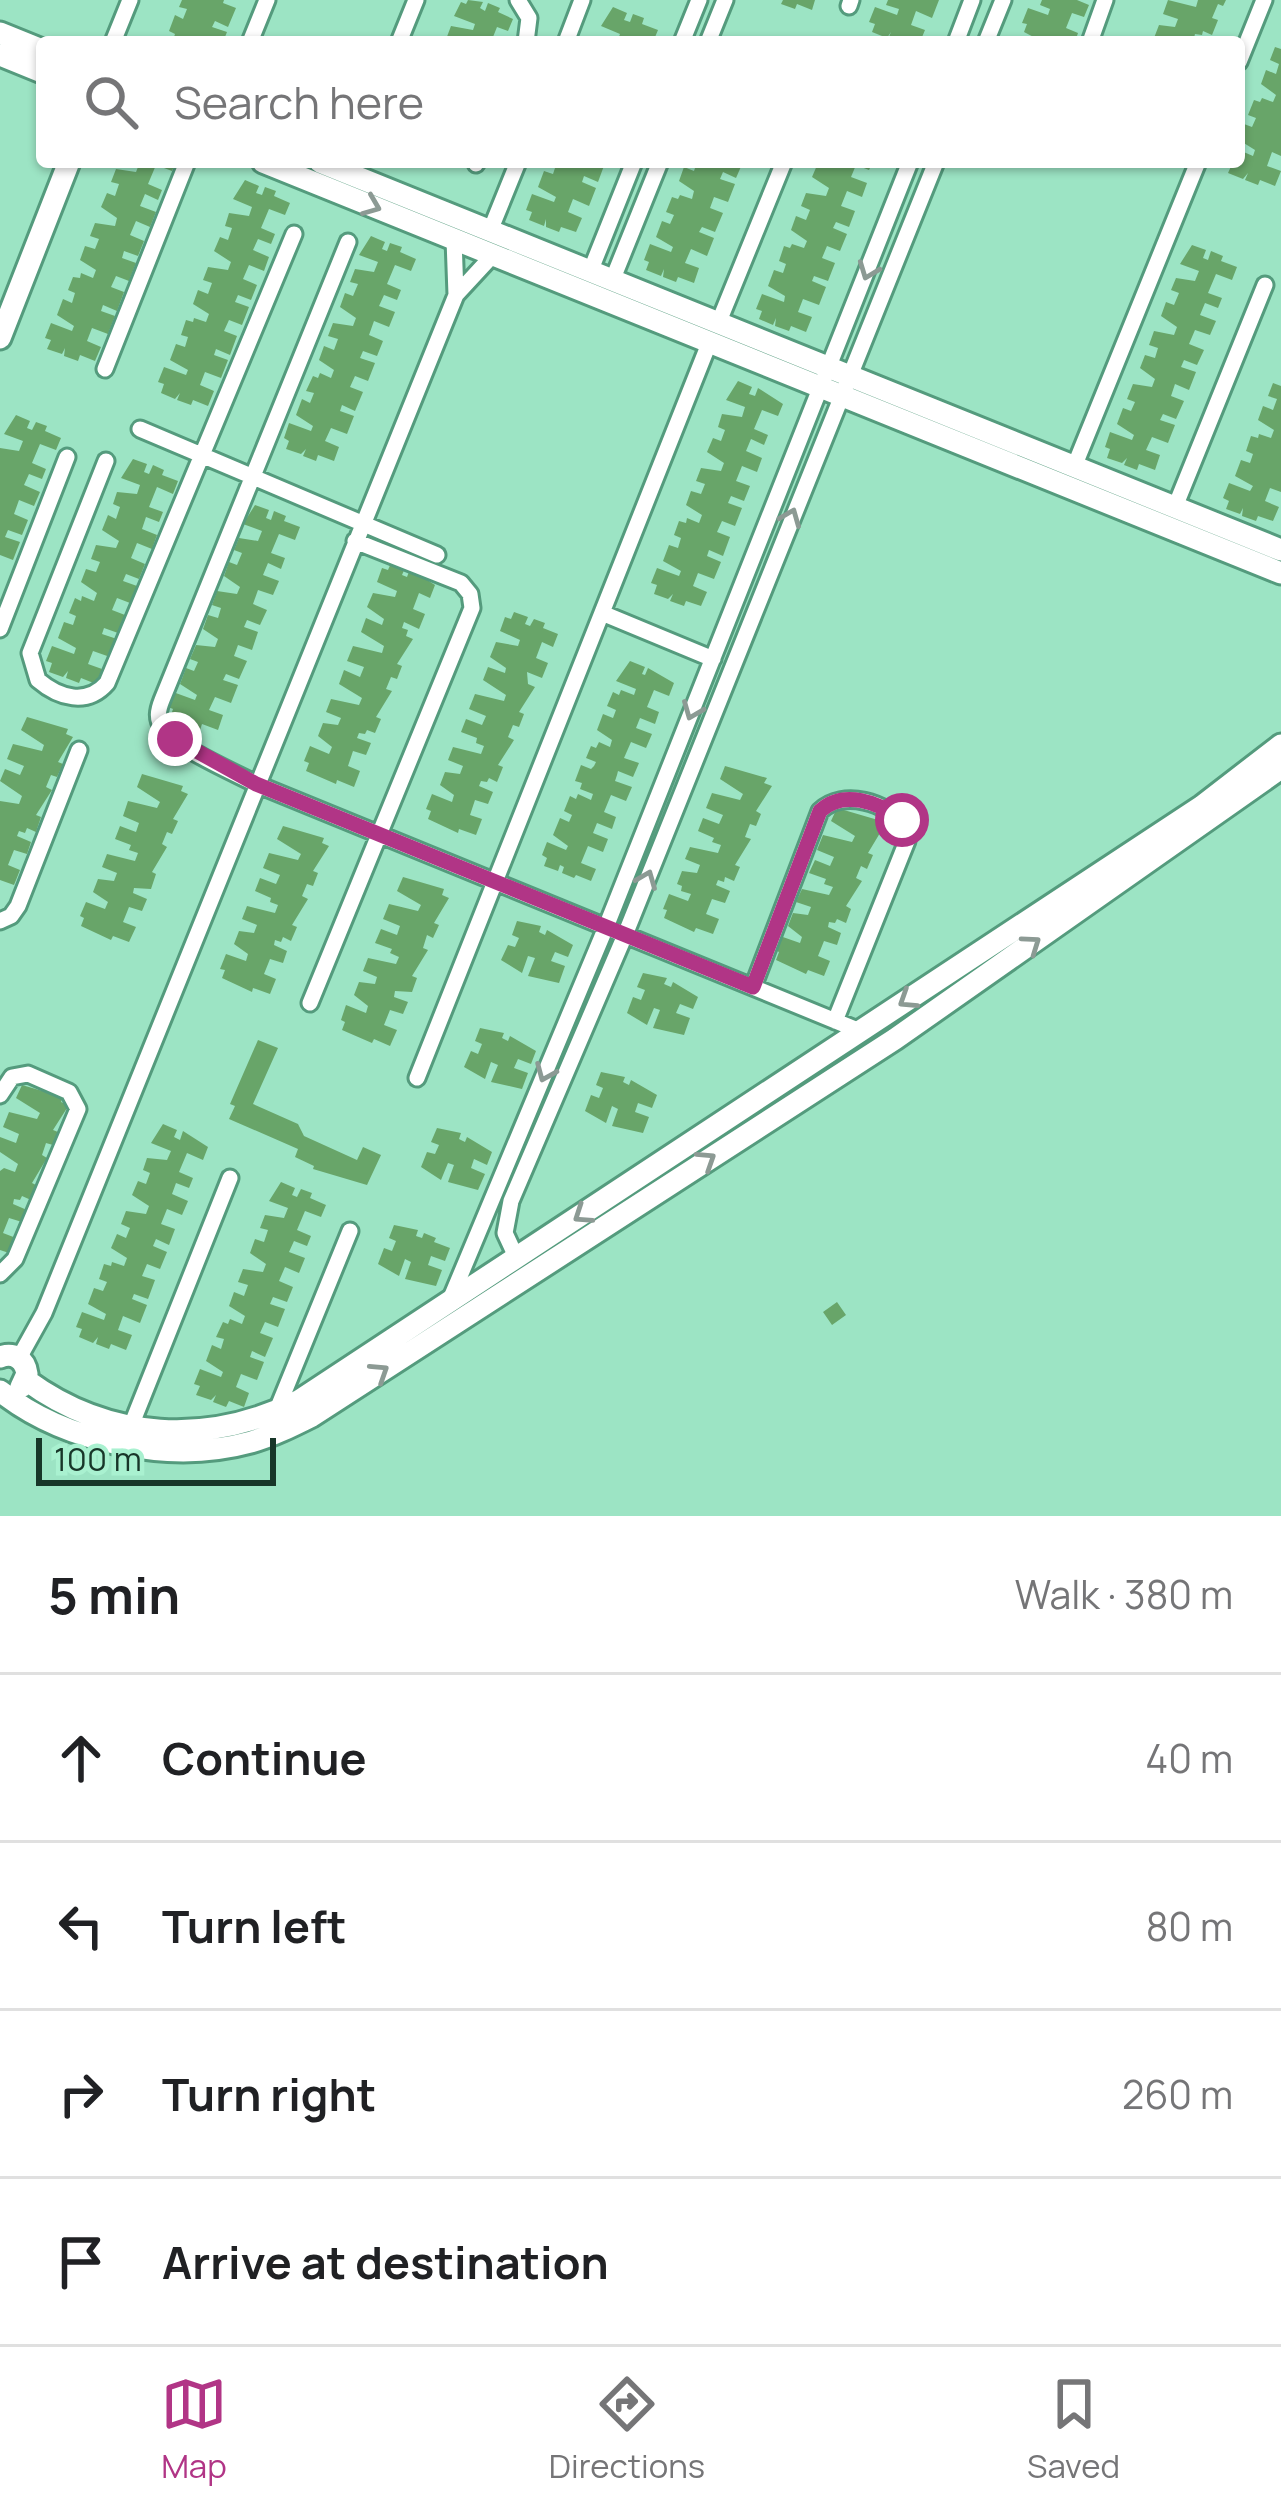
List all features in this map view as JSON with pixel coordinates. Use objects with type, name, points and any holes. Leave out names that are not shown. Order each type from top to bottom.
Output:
[{"type":"street","points":[[115,36],[130,0]]},
{"type":"street","points":[[252,36],[267,0]]},
{"type":"street","points":[[401,36],[416,0]]},
{"type":"street","points":[[518,0],[529,18],[527,36]]},
{"type":"street","points":[[568,36],[582,0]]},
{"type":"street","points":[[684,36],[699,0]]},
{"type":"street","points":[[710,36],[725,0]]},
{"type":"street","points":[[958,36],[972,0]]},
{"type":"street","points":[[989,36],[1004,0]]},
{"type":"street","points":[[1092,36],[1105,0]]},
{"type":"street","points":[[1245,47],[1264,0]]},
{"type":"street","points":[[0,33],[36,48]]},
{"type":"street","points":[[0,55],[36,70]]},
{"type":"street","points":[[0,338],[67,168]]},
{"type":"street","points":[[105,369],[185,168]]},
{"type":"street","points":[[278,168],[494,255],[714,333],[1281,573]]},
{"type":"street","points":[[348,168],[612,281],[714,333]]},
{"type":"street","points":[[490,231],[516,168]]},
{"type":"street","points":[[590,272],[632,168]]},
{"type":"street","points":[[612,281],[658,168]]},
{"type":"street","points":[[417,1078],[782,168]]},
{"type":"street","points":[[517,1259],[505,1233],[511,1202],[626,935],[835,382],[908,168]]},
{"type":"street","points":[[450,1301],[713,659],[933,168]]},
{"type":"street","points":[[1074,466],[1196,168]]},
{"type":"street","points":[[106,461],[30,653],[38,680],[77,698],[99,692],[107,683],[294,234]]},
{"type":"street","points":[[454,239],[456,295]]},
{"type":"street","points":[[348,242],[162,700],[158,718],[167,734],[256,784],[860,1031]]},
{"type":"street","points":[[10,1359],[44,1313],[456,295],[494,255]]},
{"type":"street","points":[[1175,507],[1264,285]]},
{"type":"street","points":[[835,382],[1074,466],[1280,548]]},
{"type":"street","points":[[140,428],[436,555]]},
{"type":"street","points":[[0,629],[67,457]]},
{"type":"street","points":[[310,1003],[472,601],[461,583],[355,541]]},
{"type":"street","points":[[602,613],[713,659]]},
{"type":"street","points":[[10,1359],[72,1408],[131,1426],[217,1430],[276,1412],[321,1388],[1202,806],[1281,745]]},
{"type":"street","points":[[0,921],[18,906],[79,750]]},
{"type":"street","points":[[0,1391],[48,1422],[140,1445],[230,1446],[297,1424],[895,1039],[1281,768]]},
{"type":"street","points":[[753,987],[820,811],[833,800],[850,798],[889,812],[902,820],[907,842],[835,1021]]},
{"type":"street","points":[[0,1096],[12,1077],[28,1074],[70,1091],[78,1109],[15,1259],[0,1274]]},
{"type":"street","points":[[131,1426],[230,1178]]},
{"type":"street","points":[[276,1412],[350,1231]]},
{"type":"street","points":[[0,1391],[19,1389],[10,1359]]},
{"type":"building","points":[[182,0],[224,0],[236,8],[228,27],[215,21],[212,27],[227,32],[225,36],[174,36],[169,31],[175,15],[183,19],[187,9],[179,7]]},
{"type":"building","points":[[468,0],[483,2],[480,8],[485,11],[488,3],[500,8],[498,12],[513,19],[508,31],[497,27],[493,36],[447,36],[451,26],[473,30],[475,24],[454,16],[461,2]]},
{"type":"building","points":[[783,0],[815,0],[812,10],[797,4],[795,9],[781,4]]},
{"type":"building","points":[[888,0],[939,0],[932,18],[916,11],[911,25],[925,30],[922,36],[872,32],[875,24],[869,22],[875,7],[897,15],[899,9],[886,5]]},
{"type":"building","points":[[1042,0],[1077,0],[1089,5],[1084,17],[1072,13],[1066,28],[1077,36],[1032,36],[1024,32],[1027,24],[1022,23],[1028,8],[1048,15],[1050,9],[1040,5]]},
{"type":"building","points":[[1168,0],[1196,7],[1198,0],[1226,0],[1223,6],[1218,4],[1212,18],[1218,20],[1212,35],[1203,31],[1194,36],[1155,36],[1159,25],[1175,27],[1178,19],[1163,14]]},
{"type":"building","points":[[613,7],[627,13],[624,20],[630,22],[633,14],[658,30],[656,36],[619,36],[601,26]]},
{"type":"building","points":[[1275,47],[1281,49],[1281,156],[1272,152],[1267,166],[1281,171],[1275,186],[1245,180],[1248,173],[1243,179],[1228,173],[1230,168],[1245,168],[1245,153],[1253,156],[1255,150],[1245,144],[1245,124],[1252,127],[1256,118],[1248,115],[1254,100],[1273,102],[1276,95],[1261,84],[1266,70],[1276,74],[1279,64],[1270,60]]},
{"type":"building","points":[[155,168],[148,184],[162,190],[158,200],[145,194],[140,206],[156,212],[150,227],[136,221],[130,235],[144,241],[138,256],[124,251],[122,258],[136,263],[129,281],[116,276],[111,287],[124,292],[117,311],[103,305],[101,311],[115,316],[108,334],[92,328],[87,341],[101,347],[95,361],[64,356],[65,348],[62,354],[47,349],[51,340],[45,338],[51,323],[72,331],[74,326],[57,315],[63,299],[72,303],[75,293],[68,290],[73,277],[80,278],[81,273],[93,278],[96,270],[80,260],[85,246],[95,249],[99,239],[90,236],[95,223],[115,226],[117,218],[101,207],[107,193],[115,196],[119,184],[111,182],[116,169]]},
{"type":"building","points":[[555,168],[603,168],[598,182],[584,176],[582,182],[596,188],[589,206],[573,199],[568,212],[582,218],[576,232],[546,227],[546,219],[544,226],[529,220],[532,212],[526,210],[532,194],[554,202],[556,197],[538,187],[544,171],[553,174]]},
{"type":"building","points":[[684,168],[740,168],[736,178],[723,172],[720,179],[735,184],[728,202],[714,197],[710,208],[723,213],[715,232],[702,227],[699,232],[714,238],[707,256],[691,249],[685,263],[699,268],[694,283],[678,277],[676,282],[663,277],[664,269],[661,276],[646,270],[649,262],[644,260],[650,244],[671,252],[673,247],[656,237],[662,221],[670,224],[674,215],[666,212],[672,197],[692,199],[694,191],[679,181]]},
{"type":"building","points":[[816,168],[855,168],[851,177],[867,183],[862,197],[847,191],[841,206],[855,211],[849,227],[836,222],[833,228],[847,234],[840,251],[827,246],[822,258],[835,263],[828,281],[814,276],[812,281],[826,287],[819,305],[803,299],[798,312],[812,317],[806,332],[791,326],[789,331],[775,326],[776,318],[773,325],[759,319],[762,311],[756,309],[762,294],[784,302],[785,296],[768,286],[774,270],[783,273],[786,264],[779,261],[784,246],[804,248],[807,241],[791,230],[796,216],[806,220],[810,210],[801,206],[806,193],[826,196],[829,188],[812,177]]},
{"type":"building","points":[[245,180],[259,186],[256,193],[262,195],[265,187],[290,203],[285,215],[269,209],[261,228],[275,234],[271,244],[258,239],[253,250],[269,257],[264,271],[249,265],[243,279],[257,285],[251,300],[238,295],[235,302],[249,307],[242,325],[229,320],[224,331],[237,336],[230,355],[216,349],[214,355],[228,360],[221,378],[205,372],[200,385],[214,391],[208,406],[193,400],[191,405],[177,400],[180,393],[175,399],[161,393],[164,384],[158,382],[164,367],[186,375],[188,370],[170,360],[176,344],[185,347],[188,337],[181,335],[186,320],[206,322],[209,314],[193,304],[198,290],[208,294],[212,283],[203,280],[208,267],[228,270],[231,262],[214,251],[220,237],[228,240],[229,213],[249,216],[252,207],[233,199]]},
{"type":"building","points":[[371,236],[385,242],[382,249],[387,251],[390,243],[416,259],[411,271],[395,265],[387,284],[401,290],[397,300],[384,295],[379,306],[395,312],[389,327],[374,321],[369,335],[383,341],[377,356],[363,351],[360,358],[375,363],[368,381],[355,376],[350,387],[363,392],[355,411],[342,405],[340,411],[354,416],[347,434],[331,428],[325,441],[339,447],[334,461],[318,455],[316,461],[303,456],[306,449],[301,454],[286,449],[289,441],[284,438],[289,423],[311,431],[313,426],[296,415],[302,399],[310,403],[314,393],[306,391],[313,376],[318,378],[320,373],[331,378],[334,370],[319,360],[324,346],[334,350],[338,339],[328,336],[333,323],[353,326],[356,318],[340,307],[345,293],[353,296],[358,284],[350,282],[355,269],[374,272],[378,262],[359,255]]},
{"type":"building","points":[[1192,245],[1206,250],[1203,258],[1208,260],[1211,251],[1237,267],[1232,280],[1216,274],[1208,293],[1222,298],[1218,308],[1205,303],[1200,315],[1216,321],[1210,335],[1195,330],[1189,344],[1204,350],[1197,365],[1184,360],[1181,367],[1196,372],[1189,390],[1175,384],[1171,396],[1184,401],[1176,419],[1163,414],[1160,420],[1175,425],[1168,443],[1152,437],[1146,450],[1160,455],[1155,470],[1139,464],[1137,470],[1124,465],[1127,458],[1122,463],[1107,458],[1110,449],[1105,447],[1110,432],[1132,440],[1134,435],[1117,424],[1123,408],[1131,411],[1135,402],[1127,399],[1133,384],[1152,387],[1155,379],[1140,368],[1145,355],[1155,358],[1158,348],[1149,345],[1154,331],[1174,335],[1177,327],[1161,316],[1166,302],[1174,305],[1179,293],[1171,290],[1176,278],[1195,281],[1199,271],[1180,264]]},
{"type":"building","points":[[738,381],[752,387],[749,394],[755,396],[758,388],[783,404],[778,416],[762,410],[754,429],[768,435],[764,445],[751,439],[746,451],[762,458],[757,472],[742,466],[736,481],[750,486],[744,501],[731,496],[728,503],[742,508],[735,526],[722,521],[717,532],[730,537],[723,556],[709,550],[707,556],[721,562],[714,579],[698,573],[693,586],[707,592],[701,606],[686,601],[684,606],[670,601],[673,594],[668,599],[654,594],[657,585],[651,583],[657,568],[679,576],[681,571],[663,561],[669,545],[678,548],[681,538],[674,535],[679,521],[686,523],[687,518],[699,523],[702,515],[686,505],[691,491],[701,494],[705,484],[696,481],[701,468],[721,471],[724,463],[707,452],[713,438],[721,441],[722,414],[742,417],[745,407],[726,400]]},
{"type":"building","points":[[1273,383],[1281,386],[1281,492],[1270,488],[1265,501],[1279,507],[1273,521],[1258,516],[1256,521],[1242,516],[1243,508],[1240,514],[1226,509],[1229,501],[1223,498],[1229,483],[1250,491],[1253,486],[1235,476],[1241,460],[1250,463],[1253,454],[1246,451],[1251,436],[1271,438],[1274,430],[1258,420],[1263,406],[1273,410],[1277,399],[1268,396]]},
{"type":"building","points":[[16,415],[30,421],[27,428],[32,430],[36,422],[61,438],[56,450],[40,444],[32,463],[46,469],[42,479],[29,474],[24,485],[40,492],[34,506],[19,500],[14,514],[28,520],[22,535],[8,530],[5,537],[20,542],[13,560],[0,555],[0,448],[19,451],[23,441],[4,434]]},
{"type":"building","points":[[133,459],[147,464],[144,472],[149,474],[153,465],[178,481],[173,494],[157,487],[149,507],[163,512],[159,522],[146,517],[142,529],[157,535],[152,549],[137,543],[131,558],[145,564],[139,579],[126,574],[123,581],[137,586],[130,603],[117,598],[112,610],[125,615],[118,633],[104,628],[102,634],[117,639],[110,657],[93,651],[88,664],[102,669],[96,684],[81,678],[79,683],[66,678],[68,671],[63,677],[49,672],[52,663],[46,661],[52,646],[74,654],[76,648],[58,638],[64,622],[73,625],[76,616],[69,613],[75,598],[94,601],[97,593],[81,582],[86,569],[96,572],[100,562],[91,559],[96,545],[116,548],[119,541],[102,530],[108,515],[116,519],[117,492],[137,494],[140,485],[121,478]]},
{"type":"building","points":[[255,505],[269,510],[266,518],[271,520],[274,511],[300,527],[295,540],[279,534],[271,553],[285,558],[281,569],[268,563],[263,575],[279,581],[273,595],[258,590],[253,604],[267,610],[260,625],[247,620],[244,627],[258,632],[252,650],[238,645],[234,656],[247,661],[239,679],[226,674],[223,680],[238,685],[231,703],[215,697],[209,710],[223,715],[218,730],[202,724],[200,730],[187,725],[190,718],[185,723],[170,718],[173,709],[168,707],[173,692],[195,700],[197,695],[180,684],[186,668],[194,671],[198,662],[190,659],[196,645],[215,647],[218,639],[203,629],[208,615],[218,618],[221,608],[212,605],[217,591],[237,594],[240,587],[224,576],[229,562],[237,565],[242,553],[234,550],[239,538],[258,541],[262,531],[243,524]]},
{"type":"building","points":[[391,563],[405,568],[402,575],[407,577],[410,569],[435,585],[430,598],[419,593],[413,609],[425,614],[419,629],[404,622],[406,636],[413,639],[397,664],[402,666],[397,679],[391,677],[386,689],[392,691],[376,717],[381,719],[375,733],[359,733],[357,738],[371,743],[366,755],[353,751],[348,766],[360,771],[354,787],[337,780],[336,784],[306,771],[309,763],[304,761],[310,746],[329,754],[332,747],[318,736],[323,723],[338,725],[341,718],[326,712],[331,699],[359,705],[362,698],[339,684],[344,670],[360,677],[364,667],[347,661],[353,646],[382,653],[384,646],[361,632],[366,618],[382,625],[384,619],[367,607],[373,593],[395,597],[397,591],[377,582],[382,568],[388,570]]},
{"type":"building","points":[[514,612],[528,617],[525,624],[530,626],[534,619],[558,634],[553,647],[542,642],[536,658],[548,663],[542,678],[527,672],[528,684],[535,687],[519,712],[524,714],[519,727],[513,725],[508,737],[514,740],[498,765],[503,767],[497,782],[481,781],[479,786],[493,792],[488,804],[475,800],[470,815],[482,819],[476,835],[459,829],[458,833],[428,819],[431,811],[426,809],[432,794],[452,802],[454,795],[440,785],[445,772],[460,774],[463,766],[448,760],[453,747],[481,754],[484,746],[476,743],[477,738],[461,732],[466,719],[482,725],[486,716],[469,709],[475,694],[504,701],[506,695],[483,680],[488,667],[505,673],[506,668],[490,657],[496,642],[518,646],[520,640],[500,631],[505,617],[511,619]]},
{"type":"building","points":[[630,661],[645,667],[642,674],[648,668],[674,683],[669,696],[654,690],[647,707],[659,712],[655,724],[640,718],[636,728],[652,734],[646,748],[631,742],[624,758],[639,763],[633,777],[618,771],[615,781],[632,787],[626,801],[611,795],[604,812],[616,817],[612,829],[597,823],[593,833],[608,839],[603,852],[588,846],[581,863],[596,869],[591,881],[574,878],[562,873],[560,865],[558,871],[544,866],[547,858],[542,855],[547,842],[566,850],[568,846],[553,835],[560,818],[569,822],[572,815],[564,811],[570,796],[591,800],[593,794],[575,781],[581,765],[591,769],[596,762],[586,758],[591,746],[596,748],[599,742],[610,747],[612,740],[597,730],[603,714],[613,718],[616,710],[607,706],[613,692],[634,695],[636,689],[616,681]]},
{"type":"building","points":[[27,717],[68,729],[66,734],[73,737],[58,762],[63,764],[57,777],[51,775],[46,787],[52,790],[36,815],[41,817],[36,832],[27,828],[17,836],[31,842],[27,854],[14,850],[8,865],[20,870],[14,885],[0,880],[0,801],[19,804],[22,796],[0,781],[5,769],[20,775],[24,766],[7,759],[13,744],[42,751],[44,745],[21,730]]},
{"type":"building","points":[[725,766],[767,778],[764,783],[772,786],[756,811],[761,814],[756,826],[750,824],[745,837],[751,839],[735,865],[740,867],[734,881],[725,877],[716,885],[730,891],[725,903],[712,899],[706,914],[719,919],[713,934],[696,928],[694,932],[664,918],[667,910],[663,909],[669,894],[688,901],[691,894],[677,884],[682,871],[697,873],[700,865],[685,859],[690,847],[718,853],[721,845],[698,831],[703,818],[719,824],[723,815],[706,808],[712,793],[740,800],[743,794],[720,779]]},
{"type":"building","points":[[142,774],[183,786],[181,791],[188,794],[173,819],[178,821],[172,834],[167,832],[162,844],[167,847],[152,872],[156,874],[151,889],[134,888],[133,893],[147,899],[142,911],[129,907],[123,922],[136,927],[129,942],[113,936],[111,940],[81,926],[84,918],[80,916],[86,902],[105,909],[108,902],[93,892],[98,879],[114,881],[117,873],[102,867],[107,854],[135,861],[138,853],[129,850],[131,845],[115,839],[120,826],[136,832],[139,823],[123,816],[128,801],[157,808],[160,802],[137,787]]},
{"type":"building","points":[[837,808],[878,820],[876,825],[883,828],[868,853],[873,855],[867,869],[861,866],[856,878],[862,881],[846,906],[851,909],[846,923],[829,922],[828,927],[841,933],[837,945],[824,941],[818,956],[830,961],[824,976],[808,970],[806,974],[776,960],[779,952],[775,950],[780,936],[800,943],[802,937],[788,926],[793,913],[808,915],[811,907],[796,902],[802,889],[829,895],[833,887],[809,873],[815,860],[830,866],[834,857],[817,850],[823,835],[852,842],[855,836],[831,821]]},
{"type":"building","points":[[283,826],[324,838],[322,843],[329,846],[313,871],[318,873],[313,886],[307,884],[302,896],[308,899],[292,925],[297,927],[291,941],[275,940],[274,945],[287,951],[283,963],[270,959],[264,974],[276,979],[270,994],[253,988],[252,992],[222,978],[225,970],[220,969],[226,954],[246,961],[248,954],[234,944],[239,931],[254,933],[257,925],[242,919],[247,906],[275,913],[278,905],[255,891],[260,878],[276,884],[280,875],[263,868],[269,853],[298,860],[301,854],[277,839]]},
{"type":"building","points":[[403,877],[444,889],[442,895],[449,898],[434,923],[439,925],[433,938],[427,935],[423,948],[428,950],[412,976],[417,978],[412,992],[395,991],[394,997],[408,1002],[403,1014],[390,1010],[384,1025],[397,1030],[390,1046],[342,1030],[345,1022],[341,1020],[346,1005],[366,1013],[368,1006],[354,995],[359,982],[375,984],[377,977],[363,971],[368,958],[396,964],[399,957],[390,953],[392,949],[375,943],[381,929],[397,935],[400,926],[383,919],[389,904],[418,911],[421,905],[397,891]]},
{"type":"building","points":[[517,921],[541,926],[539,932],[545,935],[547,930],[573,945],[568,957],[555,952],[551,961],[565,966],[559,983],[528,976],[535,958],[528,956],[522,973],[501,960],[508,945],[515,947],[519,938],[512,935]]},
{"type":"building","points":[[643,973],[667,978],[664,984],[671,987],[673,982],[698,997],[693,1009],[680,1004],[676,1013],[690,1018],[684,1035],[653,1028],[660,1010],[654,1008],[647,1025],[627,1013],[633,997],[641,1000],[645,990],[637,987]]},
{"type":"building","points":[[480,1028],[504,1033],[502,1038],[508,1041],[510,1036],[536,1051],[531,1064],[518,1059],[514,1068],[528,1073],[522,1089],[491,1082],[498,1065],[491,1062],[485,1079],[464,1067],[471,1051],[478,1054],[482,1044],[475,1041]]},
{"type":"building","points":[[258,1040],[278,1048],[253,1104],[298,1124],[304,1136],[357,1160],[363,1147],[381,1155],[367,1185],[313,1169],[295,1157],[298,1149],[229,1119],[235,1106],[230,1104]]},
{"type":"building","points":[[601,1072],[625,1077],[623,1082],[629,1085],[631,1080],[657,1095],[652,1108],[638,1103],[635,1112],[649,1117],[643,1133],[612,1126],[618,1109],[612,1106],[606,1123],[585,1111],[591,1095],[599,1098],[603,1088],[596,1085]]},
{"type":"building","points":[[22,1085],[63,1097],[61,1102],[69,1105],[53,1130],[58,1132],[53,1145],[46,1143],[42,1155],[47,1158],[32,1183],[36,1185],[31,1200],[14,1199],[13,1204],[27,1210],[22,1222],[9,1218],[3,1233],[16,1238],[9,1253],[0,1250],[0,1171],[15,1172],[18,1164],[0,1152],[0,1137],[16,1143],[19,1134],[3,1127],[9,1112],[37,1119],[40,1113],[16,1098]]},
{"type":"building","points":[[163,1124],[177,1130],[174,1137],[180,1140],[183,1131],[208,1147],[203,1160],[187,1153],[179,1172],[193,1178],[189,1188],[176,1183],[172,1194],[188,1201],[182,1215],[167,1209],[161,1224],[175,1229],[169,1245],[156,1239],[153,1246],[167,1252],[160,1269],[147,1264],[142,1276],[155,1280],[148,1299],[134,1294],[132,1299],[147,1305],[140,1323],[123,1316],[118,1330],[132,1335],[126,1350],[111,1344],[109,1349],[96,1344],[98,1337],[93,1343],[79,1337],[82,1329],[76,1327],[82,1312],[104,1320],[106,1314],[88,1304],[94,1288],[103,1291],[107,1282],[99,1279],[104,1264],[124,1266],[127,1258],[111,1248],[117,1234],[126,1238],[130,1228],[121,1224],[126,1211],[146,1214],[149,1206],[132,1195],[138,1181],[146,1184],[147,1158],[167,1160],[171,1151],[151,1143]]},
{"type":"building","points":[[437,1128],[461,1133],[459,1139],[465,1142],[467,1137],[492,1152],[487,1165],[474,1159],[471,1168],[485,1174],[478,1190],[448,1182],[454,1165],[448,1163],[441,1180],[421,1167],[427,1152],[435,1154],[439,1145],[431,1142]]},
{"type":"building","points":[[281,1182],[295,1188],[292,1195],[297,1197],[301,1189],[326,1205],[321,1217],[305,1211],[297,1230],[311,1236],[307,1246],[294,1241],[289,1252],[305,1258],[299,1273],[285,1267],[279,1281],[293,1287],[287,1302],[273,1297],[270,1304],[285,1309],[278,1327],[265,1322],[260,1333],[273,1338],[265,1357],[252,1351],[250,1357],[264,1362],[257,1380],[241,1374],[236,1387],[249,1393],[244,1407],[229,1401],[226,1407],[213,1402],[216,1395],[211,1400],[196,1395],[200,1386],[194,1384],[200,1369],[221,1377],[223,1372],[206,1361],[212,1345],[221,1349],[224,1339],[216,1337],[223,1322],[228,1324],[230,1319],[242,1324],[245,1316],[229,1306],[234,1292],[244,1296],[248,1285],[238,1282],[243,1269],[263,1272],[266,1264],[250,1253],[255,1239],[264,1242],[268,1230],[260,1228],[265,1215],[284,1218],[288,1208],[269,1201]]},
{"type":"building","points":[[394,1225],[418,1230],[416,1236],[422,1238],[424,1233],[450,1248],[445,1261],[431,1256],[428,1265],[442,1270],[436,1286],[405,1279],[411,1262],[405,1259],[399,1276],[378,1264],[384,1248],[392,1251],[396,1241],[389,1238]]},
{"type":"building","points":[[837,1302],[846,1315],[832,1325],[823,1312]]},
{"type":"route","points":[[175,739],[256,784],[753,987],[820,811],[833,800],[850,798],[902,820]]}]
